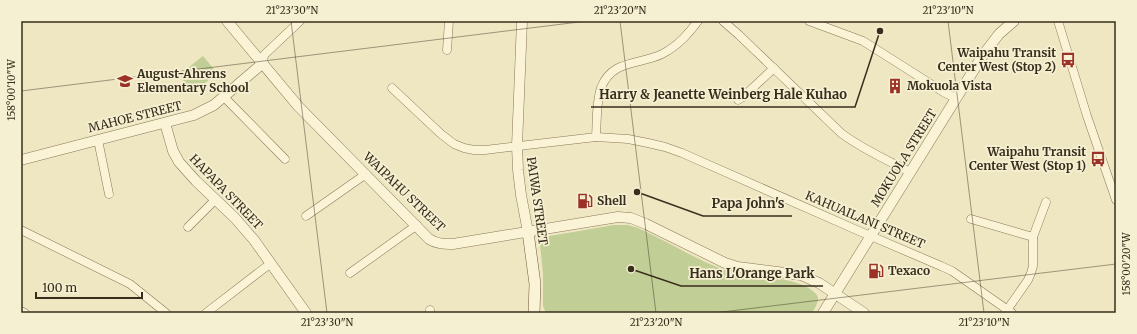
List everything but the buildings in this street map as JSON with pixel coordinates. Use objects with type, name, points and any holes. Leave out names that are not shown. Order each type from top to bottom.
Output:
[{"type":"main road","name":"PAIWA STREET","points":[[528,232],[535,284],[534,313]]},
{"type":"street","name":"WAIPAHU STREET","points":[[227,21],[298,106],[429,238],[437,243],[453,244],[618,217],[632,218],[725,264],[801,275],[818,283],[864,313]]},
{"type":"street","points":[[263,63],[264,55],[300,21]]},
{"type":"street","points":[[447,50],[449,21]]},
{"type":"street","name":"PAIWA STREET","points":[[522,21],[517,146],[521,195],[528,232]]},
{"type":"street","points":[[596,136],[599,96],[602,86],[609,74],[623,64],[655,57],[673,48],[698,21]]},
{"type":"street","points":[[723,21],[849,139],[868,151],[910,172]]},
{"type":"street","points":[[809,21],[863,41],[942,91],[956,98]]},
{"type":"street","name":"MOKUOLA STREET","points":[[823,313],[991,44],[1003,30],[1014,21]]},
{"type":"street","points":[[1058,21],[1087,116],[1116,200]]},
{"type":"street","name":"MAHOE STREET","points":[[21,160],[189,117],[204,111],[224,97],[263,63]]},
{"type":"street","points":[[738,100],[774,68]]},
{"type":"street","name":"KAHUAILANI STREET","points":[[392,88],[441,134],[454,144],[464,148],[485,150],[596,136],[628,139],[665,147],[682,153],[952,271],[1008,312]]},
{"type":"street","points":[[224,97],[285,159]]},
{"type":"street","name":"HAPAPA STREET","points":[[165,123],[173,150],[179,162],[254,240],[306,313]]},
{"type":"street","points":[[98,140],[109,194]]},
{"type":"street","points":[[306,216],[366,174]]},
{"type":"street","points":[[188,227],[216,199]]},
{"type":"street","points":[[1008,312],[1028,280],[1031,272],[1033,266],[1033,238],[1046,202]]},
{"type":"street","points":[[971,219],[1033,238]]},
{"type":"street","points":[[350,273],[417,226]]},
{"type":"street","points":[[21,230],[130,284],[166,313]]},
{"type":"street","points":[[206,313],[271,263]]},
{"type":"street","points":[[21,311],[25,313]]},
{"type":"green space","points":[[203,56],[217,73],[193,93],[179,75]]},
{"type":"green space","points":[[614,225],[628,225],[638,228],[716,267],[730,272],[782,279],[800,284],[816,294],[818,299],[816,305],[812,313],[546,313],[543,306],[543,273],[540,245],[544,237]]},
{"type":"place","name":"Harry & Jeanette Weinberg Hale Kuhao","points":[[880,31]]},
{"type":"place","name":"Waipahu Transit Center West (Stop 2)","points":[[1068,60]]},
{"type":"place","name":"August-Ahrens Elementary School","points":[[125,81]]},
{"type":"place","name":"Mokuola Vista","points":[[895,86]]},
{"type":"place","name":"Waipahu Transit Center West (Stop 1)","points":[[1098,159]]},
{"type":"place","name":"Papa John's","points":[[637,192]]},
{"type":"place","name":"Shell","points":[[585,201]]},
{"type":"place","name":"Hans L'Orange Park","points":[[631,269]]},
{"type":"place","name":"Texaco","points":[[876,271]]}]
